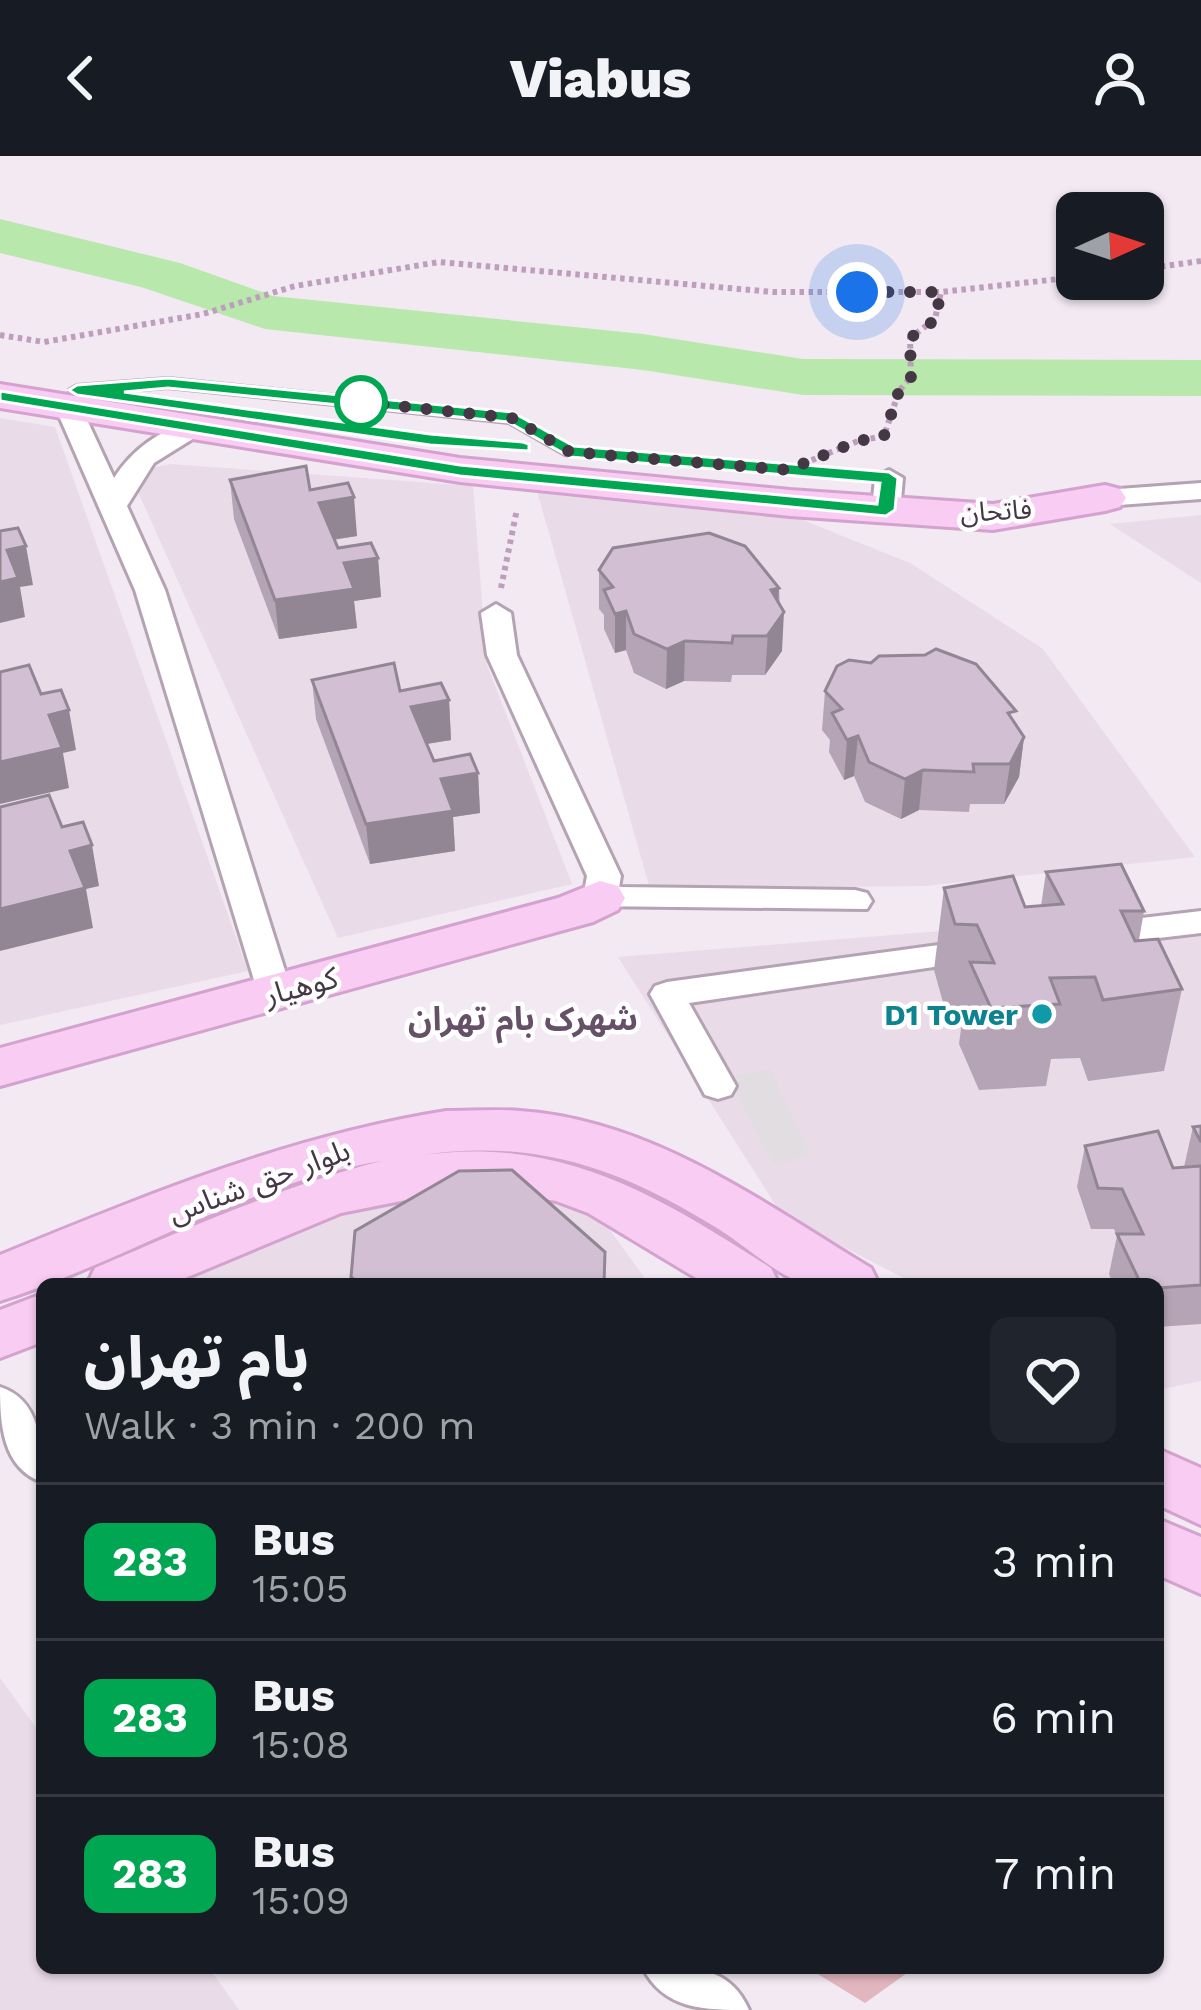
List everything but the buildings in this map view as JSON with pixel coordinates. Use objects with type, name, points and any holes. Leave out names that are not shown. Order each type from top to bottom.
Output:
[{"type":"street","name":"فاتحان","points":[[0,374],[73,400],[193,430],[524,476],[888,494]]},
{"type":"street","name":"فاتحان","points":[[0,396],[430,440],[788,470],[993,517],[1105,498],[1201,491]]},
{"type":"street","points":[[73,400],[200,741],[275,993]]},
{"type":"street","points":[[115,503],[128,470],[149,448],[193,430]]},
{"type":"street","points":[[496,614],[502,655],[604,876],[600,898],[855,901]]},
{"type":"street","name":"کوهیار","points":[[0,1066],[575,910],[600,898]]},
{"type":"street","points":[[1053,940],[1201,922]]},
{"type":"street","points":[[718,1086],[667,994],[1007,947]]},
{"type":"street","name":"بلوار حق شناس","points":[[0,1279],[304,1159],[382,1141],[489,1130],[556,1135],[622,1154],[680,1182],[840,1278]]},
{"type":"street","name":"بلوار حق شناس","points":[[130,1278],[308,1200],[431,1174],[497,1173],[557,1180],[604,1198],[652,1221],[741,1278]]},
{"type":"street","points":[[0,1335],[36,1319]]},
{"type":"street","points":[[0,1403],[36,1456]]},
{"type":"street","points":[[1164,1477],[1201,1499]]},
{"type":"street","points":[[1164,1548],[1201,1567]]},
{"type":"street","points":[[675,1974],[725,2010]]},
{"type":"path","points":[[1164,265],[1201,261]]},
{"type":"path","points":[[0,335],[44,342],[218,309],[295,286],[440,262],[772,292],[941,292],[1056,279]]},
{"type":"path","points":[[788,470],[858,441],[884,436],[899,391],[911,377],[910,338],[935,320],[941,292]]},
{"type":"path","points":[[496,614],[524,476]]},
{"type":"shaded area","points":[[0,418],[55,427],[248,971],[0,1025]]},
{"type":"shaded area","points":[[171,464],[473,486],[487,665],[572,884],[338,938],[134,483],[147,469]]},
{"type":"shaded area","points":[[537,491],[780,511],[910,563],[1043,649],[1195,857],[924,886],[650,889]]},
{"type":"shaded area","points":[[1201,515],[1201,583],[1110,524]]},
{"type":"shaded area","points":[[1201,910],[1201,1381],[1164,1389],[1164,1278],[903,1278],[782,1215],[618,957]]},
{"type":"shaded area","points":[[770,1069],[810,1154],[774,1166],[728,1077]]},
{"type":"shaded area","points":[[530,1120],[645,1278],[166,1278]]},
{"type":"shaded area","points":[[0,1678],[36,1728],[36,1974],[213,1974],[239,2010],[0,2010]]},
{"type":"shaded area","points":[[818,1974],[906,1974],[865,2003]]},
{"type":"waterway","points":[[0,236],[160,275],[265,312],[643,352],[803,377],[1201,378]]},
{"type":"bus line","name":"283","points":[[0,396],[460,470],[886,510],[889,478],[570,452],[512,418],[168,383],[77,390],[430,440],[523,448]]},
{"type":"place","name":"D1 Tower","points":[[1042,1014]]},
{"type":"district","name":"شهرک بام تهران","points":[[523,1018]]},
{"type":"route","points":[[361,402],[340,400],[512,418],[570,452],[788,470],[858,441],[884,436],[899,391],[911,377],[910,338],[935,320],[941,292],[857,292]]}]
